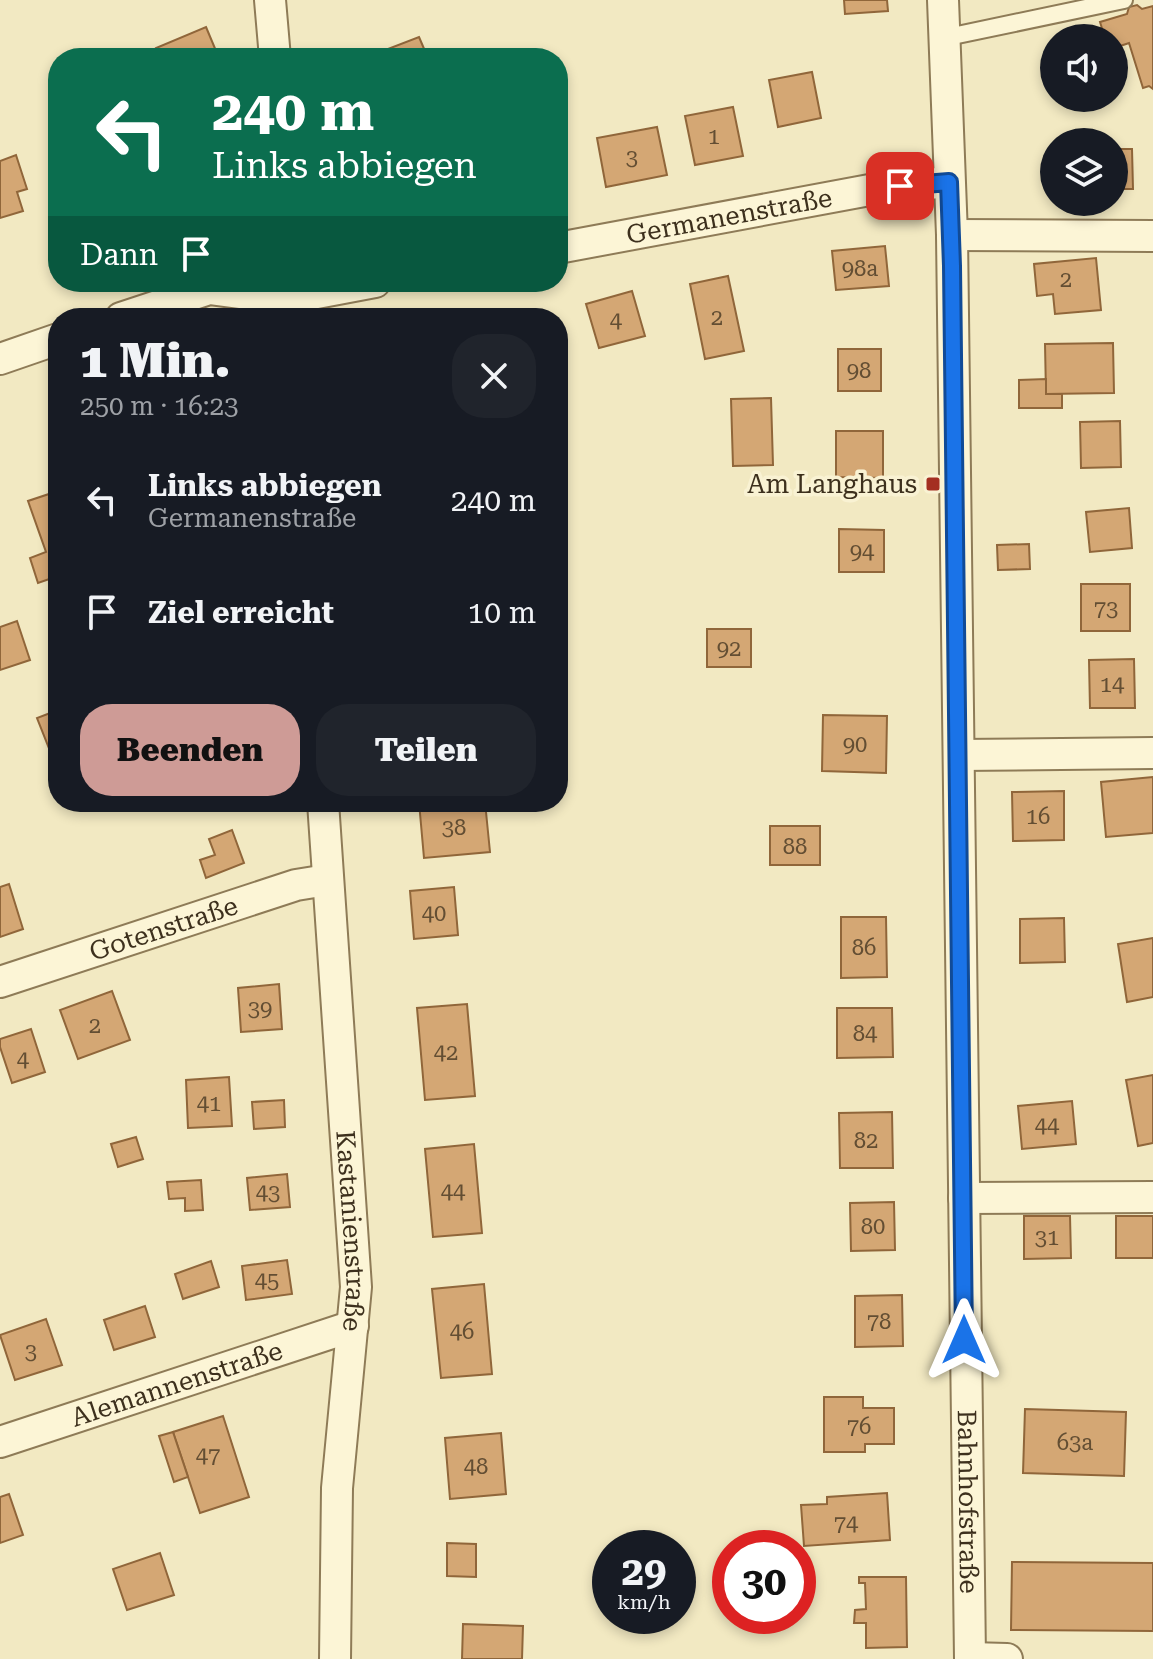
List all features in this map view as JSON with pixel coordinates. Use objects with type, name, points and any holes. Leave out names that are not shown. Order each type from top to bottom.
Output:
[{"type":"street","points":[[270,0],[274,48]]},
{"type":"street","name":"Bahnhofstraße","points":[[943,0],[952,235],[970,1659],[1007,1659]]},
{"type":"street","name":"Germanenstraße","points":[[568,246],[875,189],[949,182]]},
{"type":"street","points":[[952,235],[1153,236]]},
{"type":"street","points":[[151,308],[200,292]]},
{"type":"street","points":[[230,292],[286,300],[326,292]]},
{"type":"street","points":[[0,359],[48,342]]},
{"type":"street","points":[[959,755],[1153,753]]},
{"type":"street","name":"Kastanienstraße","points":[[324,812],[356,1287],[337,1488],[335,1659]]},
{"type":"street","name":"Gotenstraße","points":[[0,982],[296,885],[327,880]]},
{"type":"street","points":[[964,1198],[1153,1197]]},
{"type":"street","name":"Alemannenstraße","points":[[0,1442],[353,1326]]},
{"type":"lane","points":[[943,38],[1124,0]]},
{"type":"building","points":[[844,0],[887,0],[888,11],[845,14]]},
{"type":"building","points":[[1137,5],[1142,9],[1153,6],[1153,89],[1149,86],[1143,88],[1128,43],[1128,24],[1100,22],[1127,14],[1129,7]]},
{"type":"building","points":[[206,27],[215,48],[156,48]]},
{"type":"building","points":[[419,37],[424,48],[390,48]]},
{"type":"building","points":[[812,72],[821,118],[778,127],[769,80]]},
{"type":"building","points":[[733,107],[743,156],[695,165],[685,116]]},
{"type":"building","points":[[657,127],[667,175],[606,187],[597,138]]},
{"type":"building","points":[[1128,149],[1132,149],[1133,189],[1128,189]]},
{"type":"building","points":[[16,155],[27,189],[17,192],[23,211],[0,218],[0,161]]},
{"type":"building","points":[[885,246],[889,286],[836,290],[832,251]]},
{"type":"building","points":[[1096,258],[1101,310],[1055,314],[1053,294],[1037,296],[1034,264]]},
{"type":"building","points":[[728,276],[744,351],[705,359],[690,284]]},
{"type":"building","points":[[632,291],[645,336],[599,348],[586,304]]},
{"type":"building","points":[[1113,343],[1114,393],[1046,394],[1045,344]]},
{"type":"building","points":[[838,349],[881,349],[881,391],[838,391]]},
{"type":"building","points":[[1046,379],[1046,394],[1062,394],[1062,408],[1019,408],[1019,380]]},
{"type":"building","points":[[771,398],[773,465],[733,466],[731,399]]},
{"type":"building","points":[[1120,421],[1121,467],[1081,468],[1080,422]]},
{"type":"building","points":[[836,431],[883,431],[883,478],[836,477]]},
{"type":"building","points":[[48,494],[48,580],[38,583],[30,558],[46,552],[28,501]]},
{"type":"building","points":[[1129,508],[1132,548],[1090,552],[1086,512]]},
{"type":"building","points":[[839,529],[884,530],[884,572],[839,572]]},
{"type":"building","points":[[1029,544],[1030,569],[998,570],[997,545]]},
{"type":"building","points":[[1081,584],[1130,584],[1130,631],[1081,631]]},
{"type":"building","points":[[17,621],[30,660],[0,670],[0,627]]},
{"type":"building","points":[[707,629],[751,629],[751,667],[707,667]]},
{"type":"building","points":[[1134,659],[1135,708],[1090,708],[1089,660]]},
{"type":"building","points":[[48,714],[48,746],[37,718]]},
{"type":"building","points":[[823,715],[887,716],[886,773],[822,771]]},
{"type":"building","points":[[1153,777],[1153,833],[1106,837],[1101,782]]},
{"type":"building","points":[[1064,791],[1064,840],[1013,841],[1012,792]]},
{"type":"building","points":[[420,812],[486,812],[490,852],[424,858]]},
{"type":"building","points":[[770,826],[820,826],[820,865],[770,865]]},
{"type":"building","points":[[232,830],[244,863],[206,878],[200,860],[215,855],[209,839]]},
{"type":"building","points":[[9,884],[23,929],[0,937],[0,887]]},
{"type":"building","points":[[454,887],[458,935],[414,939],[410,891]]},
{"type":"building","points":[[841,917],[886,917],[887,977],[841,978]]},
{"type":"building","points":[[1064,918],[1065,962],[1020,963],[1020,919]]},
{"type":"building","points":[[1153,938],[1153,997],[1127,1002],[1118,944]]},
{"type":"building","points":[[279,984],[282,1029],[241,1032],[238,988]]},
{"type":"building","points":[[112,991],[130,1040],[78,1059],[60,1010]]},
{"type":"building","points":[[467,1004],[475,1096],[425,1100],[417,1008]]},
{"type":"building","points":[[837,1008],[892,1008],[893,1057],[837,1058]]},
{"type":"building","points":[[31,1029],[45,1072],[12,1083],[0,1039]]},
{"type":"building","points":[[1153,1075],[1153,1143],[1138,1146],[1126,1080]]},
{"type":"building","points":[[229,1077],[232,1126],[188,1128],[186,1080]]},
{"type":"building","points":[[284,1100],[285,1127],[254,1129],[252,1102]]},
{"type":"building","points":[[1072,1101],[1076,1144],[1022,1149],[1018,1106]]},
{"type":"building","points":[[892,1112],[893,1168],[840,1168],[839,1113]]},
{"type":"building","points":[[136,1137],[143,1159],[118,1167],[111,1144]]},
{"type":"building","points":[[474,1144],[482,1233],[433,1237],[425,1149]]},
{"type":"building","points":[[287,1174],[290,1207],[250,1210],[247,1178]]},
{"type":"building","points":[[201,1180],[203,1210],[185,1211],[185,1198],[169,1199],[167,1182]]},
{"type":"building","points":[[894,1202],[895,1250],[851,1251],[850,1203]]},
{"type":"building","points":[[1024,1216],[1070,1216],[1071,1258],[1024,1259]]},
{"type":"building","points":[[1116,1216],[1153,1216],[1153,1258],[1116,1258]]},
{"type":"building","points":[[287,1260],[292,1294],[246,1300],[242,1266]]},
{"type":"building","points":[[211,1261],[219,1287],[183,1299],[175,1274]]},
{"type":"building","points":[[484,1284],[492,1374],[441,1378],[432,1289]]},
{"type":"building","points":[[902,1295],[903,1346],[855,1347],[855,1296]]},
{"type":"building","points":[[145,1306],[155,1337],[114,1350],[104,1320]]},
{"type":"building","points":[[46,1319],[62,1365],[15,1380],[0,1335]]},
{"type":"building","points":[[824,1397],[863,1397],[863,1408],[894,1408],[894,1444],[865,1444],[865,1452],[824,1452]]},
{"type":"building","points":[[1025,1409],[1126,1412],[1124,1476],[1023,1473]]},
{"type":"building","points":[[223,1416],[249,1497],[200,1513],[173,1432]]},
{"type":"building","points":[[173,1432],[188,1477],[174,1482],[159,1436]]},
{"type":"building","points":[[501,1433],[506,1494],[450,1499],[445,1438]]},
{"type":"building","points":[[887,1493],[890,1540],[816,1545],[816,1530],[803,1530],[801,1505],[827,1504],[827,1497]]},
{"type":"building","points":[[9,1494],[23,1535],[0,1543],[0,1497]]},
{"type":"building","points":[[447,1543],[476,1544],[476,1577],[447,1576]]},
{"type":"building","points":[[160,1553],[174,1595],[127,1610],[113,1569]]},
{"type":"building","points":[[1012,1562],[1153,1563],[1153,1631],[1011,1630]]},
{"type":"building","points":[[859,1577],[906,1577],[907,1647],[866,1648],[866,1623],[854,1623],[855,1610],[866,1609],[865,1583],[859,1583]]},
{"type":"building","points":[[463,1624],[523,1626],[522,1659],[462,1659]]},
{"type":"place","name":"Am Langhaus","points":[[933,484]]},
{"type":"route","points":[[900,186],[949,182],[952,235],[964,1340]]}]
